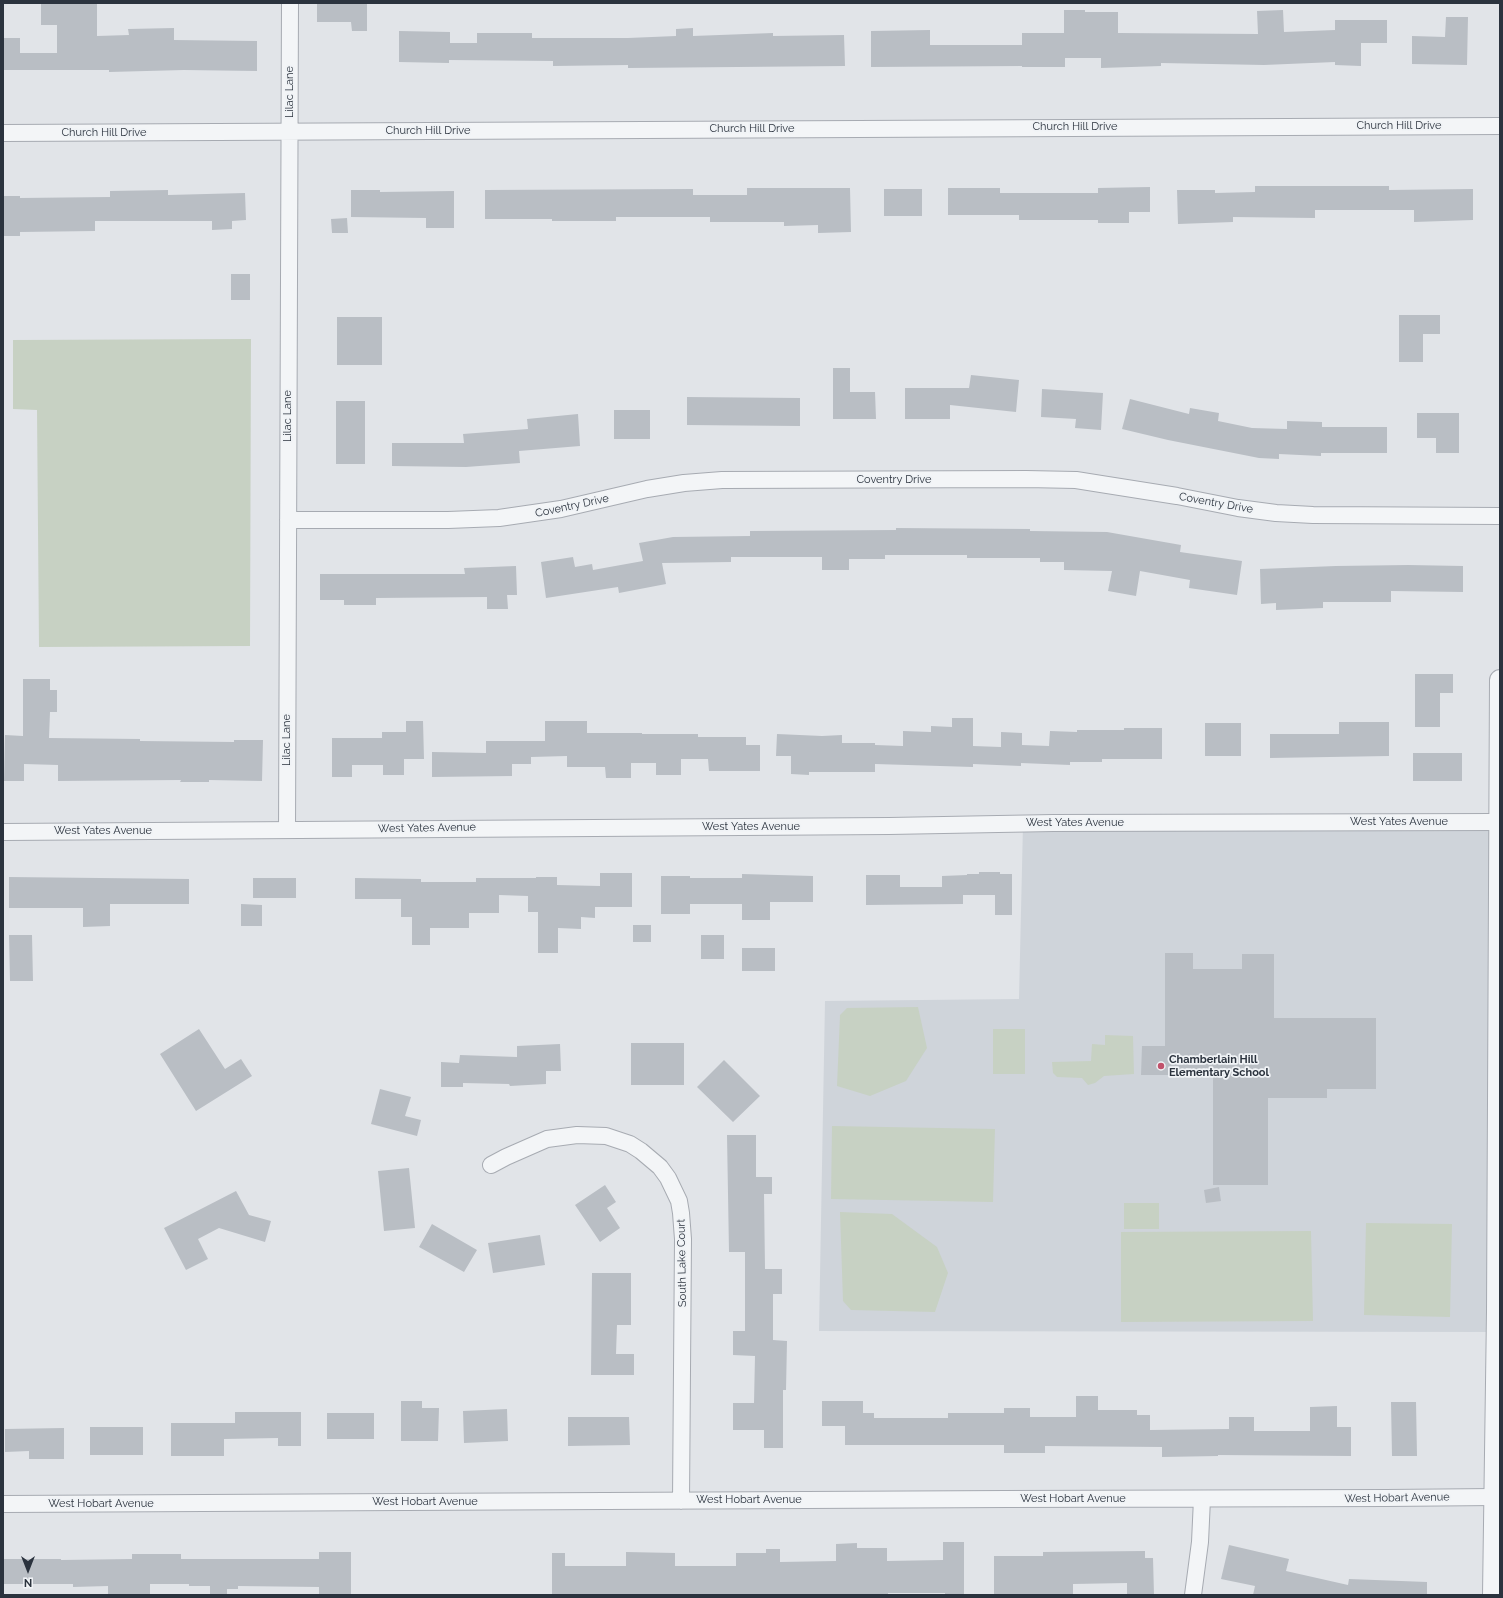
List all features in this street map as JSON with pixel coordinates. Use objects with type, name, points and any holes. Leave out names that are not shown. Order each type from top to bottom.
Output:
[{"type":"street","name":"Lilac Lane","points":[[287,830],[290,3]]},
{"type":"street","name":"Church Hill Drive","points":[[3,133],[1500,126]]},
{"type":"street","name":"Coventry Drive","points":[[288,520],[448,520],[499,518],[561,509],[647,489],[684,483],[722,480],[1076,480],[1177,496],[1238,508],[1276,513],[1313,515],[1500,516]]},
{"type":"street","points":[[1493,1595],[1500,680]]},
{"type":"street","name":"West Yates Avenue","points":[[3,832],[889,826],[1053,823],[1499,822]]},
{"type":"street","name":"South Lake Court","points":[[491,1165],[506,1156],[547,1139],[577,1135],[606,1136],[630,1144],[646,1154],[660,1167],[674,1188],[681,1213],[683,1238],[682,1501]]},
{"type":"street","name":"West Hobart Avenue","points":[[3,1504],[1494,1497]]},
{"type":"street","points":[[1193,1595],[1200,1542],[1202,1499]]},
{"type":"shaded area","name":"Chamberlain Hill Elementary School","points":[[1499,822],[1496,1332],[819,1331],[825,1001],[1019,999],[1023,824]]},
{"type":"green space","points":[[251,339],[250,646],[39,647],[37,410],[13,409],[13,340]]},
{"type":"green space","points":[[918,1007],[927,1048],[906,1081],[870,1096],[837,1086],[840,1015],[847,1008]]},
{"type":"green space","points":[[993,1029],[1025,1029],[1025,1074],[993,1074]]},
{"type":"green space","points":[[1105,1035],[1133,1036],[1134,1074],[1104,1076],[1095,1083],[1088,1085],[1082,1078],[1057,1077],[1053,1073],[1052,1062],[1091,1061],[1092,1044],[1105,1045]]},
{"type":"green space","points":[[832,1126],[995,1129],[993,1202],[831,1199]]},
{"type":"green space","points":[[1124,1203],[1159,1203],[1159,1229],[1124,1229]]},
{"type":"green space","points":[[840,1212],[892,1214],[937,1247],[948,1273],[935,1312],[851,1310],[843,1301]]},
{"type":"green space","points":[[1366,1223],[1452,1224],[1450,1317],[1364,1315]]},
{"type":"green space","points":[[1311,1231],[1313,1321],[1121,1322],[1121,1232]]},
{"type":"building","points":[[41,3],[97,3],[97,36],[129,35],[128,29],[174,28],[174,40],[257,41],[257,71],[184,70],[109,72],[109,70],[3,70],[3,38],[20,38],[20,53],[57,53],[57,25],[41,25]]},
{"type":"building","points":[[317,3],[367,3],[367,31],[352,31],[351,22],[317,22]]},
{"type":"building","points":[[1064,10],[1085,10],[1085,12],[1118,12],[1118,33],[1258,34],[1257,11],[1283,10],[1284,32],[1335,30],[1335,20],[1387,20],[1387,43],[1361,43],[1361,66],[1335,65],[1335,62],[1264,65],[1161,63],[1161,66],[1101,68],[1101,58],[1065,58],[1065,67],[871,67],[871,31],[930,30],[930,45],[1022,45],[1022,33],[1064,33]]},
{"type":"building","points":[[1446,17],[1468,17],[1467,65],[1412,64],[1412,36],[1445,37]]},
{"type":"building","points":[[693,28],[693,36],[773,33],[773,36],[844,35],[845,66],[628,68],[628,65],[553,66],[553,61],[449,60],[449,63],[399,62],[399,31],[450,32],[450,43],[477,43],[477,33],[532,33],[532,38],[628,38],[676,36],[676,29]]},
{"type":"building","points":[[1255,186],[1389,186],[1389,190],[1473,189],[1473,220],[1414,222],[1414,210],[1315,210],[1315,218],[1233,217],[1233,222],[1178,224],[1177,190],[1215,190],[1215,193],[1255,192]]},
{"type":"building","points":[[1150,187],[1150,212],[1129,212],[1129,223],[1098,223],[1098,220],[1019,220],[1019,215],[948,215],[948,188],[1000,188],[1000,193],[1098,193],[1098,188]]},
{"type":"building","points":[[747,188],[850,188],[851,232],[818,233],[818,225],[784,226],[784,222],[710,222],[710,217],[616,217],[616,221],[485,219],[485,190],[693,189],[693,195],[747,195]]},
{"type":"building","points":[[884,189],[922,189],[922,216],[884,216]]},
{"type":"building","points":[[168,190],[168,195],[245,193],[246,220],[232,221],[232,229],[212,230],[212,221],[95,221],[95,231],[20,232],[20,236],[3,236],[3,196],[20,196],[20,198],[110,197],[110,191]]},
{"type":"building","points":[[351,190],[380,190],[380,192],[454,191],[454,228],[426,228],[426,218],[351,217]]},
{"type":"building","points":[[347,218],[348,233],[332,233],[331,219]]},
{"type":"building","points":[[231,274],[250,274],[250,300],[231,300]]},
{"type":"building","points":[[1399,315],[1440,315],[1440,334],[1423,334],[1423,362],[1399,362]]},
{"type":"building","points":[[337,317],[382,317],[382,365],[337,365]]},
{"type":"building","points":[[833,368],[850,368],[850,392],[875,392],[876,419],[833,419]]},
{"type":"building","points":[[971,375],[1019,380],[1016,412],[950,405],[950,419],[905,419],[905,388],[969,388]]},
{"type":"building","points":[[1042,389],[1103,393],[1101,430],[1075,428],[1076,419],[1041,417]]},
{"type":"building","points":[[687,397],[800,398],[800,426],[687,425]]},
{"type":"building","points":[[1130,399],[1189,414],[1190,408],[1219,413],[1218,421],[1252,428],[1287,429],[1287,421],[1322,422],[1322,427],[1387,427],[1387,453],[1321,453],[1321,456],[1279,454],[1279,459],[1259,458],[1168,440],[1122,429]]},
{"type":"building","points":[[336,401],[365,401],[365,464],[336,464]]},
{"type":"building","points":[[614,410],[650,410],[650,439],[614,439]]},
{"type":"building","points":[[1417,413],[1459,413],[1459,453],[1436,453],[1436,438],[1417,438]]},
{"type":"building","points":[[578,414],[580,446],[519,451],[520,463],[466,467],[392,466],[392,443],[464,443],[463,434],[528,429],[527,419]]},
{"type":"building","points":[[896,528],[1030,529],[1030,531],[1107,532],[1181,545],[1180,552],[1242,561],[1237,595],[1189,588],[1190,580],[1140,571],[1136,596],[1108,591],[1112,571],[1064,570],[1064,562],[1040,562],[1040,558],[967,558],[967,555],[885,555],[885,559],[849,559],[849,570],[822,570],[822,557],[731,557],[731,562],[662,563],[666,584],[619,593],[618,587],[546,598],[541,562],[573,557],[575,567],[592,564],[593,570],[643,561],[639,543],[673,537],[750,536],[750,531],[896,530]]},
{"type":"building","points":[[1408,565],[1463,566],[1463,592],[1391,591],[1391,602],[1323,602],[1323,608],[1276,610],[1276,603],[1261,604],[1260,569]]},
{"type":"building","points":[[516,566],[517,595],[507,595],[508,609],[487,609],[487,597],[376,598],[376,605],[344,605],[344,600],[320,600],[320,574],[465,574],[464,568]]},
{"type":"building","points":[[1415,674],[1453,674],[1453,693],[1440,693],[1440,727],[1415,727]]},
{"type":"building","points":[[23,679],[50,679],[50,690],[57,690],[57,712],[50,712],[49,738],[234,742],[234,740],[263,740],[262,781],[58,781],[58,765],[24,764],[24,781],[4,781],[5,735],[23,736]]},
{"type":"building","points":[[952,718],[973,718],[973,746],[1001,747],[1001,732],[1022,733],[1022,745],[1049,746],[1050,731],[1077,732],[1077,730],[1162,728],[1162,759],[1102,759],[1102,762],[1070,762],[1070,765],[1021,763],[1021,766],[973,764],[973,767],[875,764],[875,772],[809,772],[809,775],[791,774],[791,756],[776,756],[777,734],[822,736],[842,735],[842,743],[875,743],[875,745],[903,746],[903,731],[931,732],[931,726],[952,727]]},
{"type":"building","points":[[406,721],[423,721],[424,759],[404,759],[404,775],[383,775],[383,765],[352,765],[352,777],[332,777],[332,738],[382,738],[382,732],[406,732]]},
{"type":"building","points":[[545,721],[587,721],[587,733],[698,734],[698,737],[746,737],[746,745],[760,745],[760,771],[709,771],[708,759],[681,759],[681,775],[656,775],[656,763],[631,763],[631,778],[606,778],[605,767],[567,767],[567,756],[531,757],[531,764],[512,764],[512,776],[432,777],[432,752],[486,753],[486,741],[545,741]]},
{"type":"building","points":[[1339,722],[1389,722],[1389,756],[1270,758],[1270,734],[1339,734]]},
{"type":"building","points":[[1205,723],[1241,723],[1241,756],[1205,756]]},
{"type":"building","points":[[1413,753],[1462,753],[1462,781],[1413,781]]},
{"type":"building","points":[[979,872],[1000,872],[1000,874],[1012,874],[1012,915],[995,915],[995,895],[963,895],[963,904],[866,905],[866,875],[900,875],[900,887],[942,887],[942,876],[979,874]]},
{"type":"building","points":[[600,873],[632,873],[632,907],[595,907],[595,918],[581,917],[581,929],[558,928],[558,953],[538,953],[538,912],[528,912],[528,896],[499,895],[499,913],[469,913],[469,928],[430,928],[430,945],[412,945],[412,917],[401,917],[401,899],[355,899],[355,878],[421,879],[421,882],[476,882],[476,878],[557,877],[557,885],[600,886]]},
{"type":"building","points":[[742,874],[813,876],[813,902],[770,902],[770,920],[742,920],[742,904],[690,904],[690,914],[661,914],[661,876],[690,876],[690,878],[742,878]]},
{"type":"building","points":[[9,877],[189,879],[189,904],[110,904],[110,926],[83,927],[83,908],[9,908]]},
{"type":"building","points":[[253,878],[296,878],[296,898],[253,898]]},
{"type":"building","points":[[241,904],[262,905],[262,926],[241,926]]},
{"type":"building","points":[[633,925],[651,925],[651,942],[633,942]]},
{"type":"building","points":[[9,935],[32,935],[33,981],[10,981]]},
{"type":"building","points":[[701,935],[724,935],[724,959],[701,959]]},
{"type":"building","points":[[742,948],[775,948],[775,971],[742,971]]},
{"type":"building","points":[[1165,953],[1193,953],[1193,969],[1242,969],[1242,954],[1274,954],[1274,1018],[1376,1018],[1376,1089],[1327,1089],[1327,1098],[1268,1098],[1268,1185],[1213,1185],[1213,1075],[1141,1075],[1142,1046],[1165,1046]]},
{"type":"building","points":[[199,1029],[225,1069],[241,1059],[252,1076],[196,1111],[160,1054]]},
{"type":"building","points":[[631,1043],[684,1043],[684,1085],[631,1085]]},
{"type":"building","points":[[560,1044],[561,1071],[546,1071],[546,1084],[510,1086],[509,1084],[463,1083],[463,1087],[441,1087],[441,1062],[459,1063],[460,1055],[517,1057],[517,1046]]},
{"type":"building","points":[[724,1060],[760,1096],[733,1122],[697,1087]]},
{"type":"building","points":[[380,1089],[411,1097],[405,1116],[421,1120],[417,1136],[371,1124]]},
{"type":"building","points":[[727,1135],[756,1135],[756,1177],[772,1177],[772,1194],[764,1194],[765,1269],[782,1269],[782,1294],[773,1294],[773,1340],[787,1341],[786,1390],[783,1390],[783,1448],[764,1448],[764,1430],[733,1430],[733,1403],[754,1403],[755,1356],[733,1355],[733,1331],[745,1331],[745,1252],[729,1252]]},
{"type":"building","points":[[409,1168],[415,1228],[384,1231],[378,1171]]},
{"type":"building","points":[[605,1185],[616,1202],[607,1208],[620,1228],[600,1242],[575,1205]]},
{"type":"building","points":[[1219,1187],[1221,1201],[1206,1203],[1204,1190]]},
{"type":"building","points":[[236,1191],[249,1215],[271,1221],[265,1242],[219,1228],[198,1239],[208,1259],[186,1270],[164,1228]]},
{"type":"building","points":[[432,1224],[477,1250],[464,1272],[419,1247]]},
{"type":"building","points":[[540,1235],[545,1265],[493,1273],[488,1243]]},
{"type":"building","points":[[592,1273],[631,1273],[631,1325],[617,1325],[616,1354],[634,1354],[634,1375],[591,1375]]},
{"type":"building","points":[[1076,1396],[1098,1396],[1098,1410],[1137,1410],[1137,1415],[1150,1415],[1150,1430],[1229,1429],[1229,1417],[1254,1417],[1254,1431],[1310,1431],[1310,1407],[1337,1406],[1337,1427],[1351,1427],[1351,1456],[1218,1455],[1162,1457],[1162,1447],[1045,1446],[1045,1453],[1004,1453],[1004,1445],[845,1445],[845,1426],[822,1426],[822,1401],[863,1401],[863,1413],[874,1413],[874,1418],[948,1418],[948,1413],[1004,1413],[1004,1408],[1030,1408],[1030,1417],[1076,1417]]},
{"type":"building","points":[[401,1401],[422,1401],[422,1408],[439,1408],[438,1441],[401,1441]]},
{"type":"building","points":[[1391,1402],[1416,1402],[1417,1456],[1392,1456]]},
{"type":"building","points":[[507,1409],[508,1441],[464,1443],[463,1411]]},
{"type":"building","points":[[235,1412],[301,1412],[301,1446],[278,1446],[278,1438],[224,1439],[224,1456],[171,1456],[171,1423],[235,1423]]},
{"type":"building","points":[[327,1413],[374,1413],[374,1439],[327,1439]]},
{"type":"building","points":[[568,1417],[629,1417],[630,1445],[568,1446]]},
{"type":"building","points":[[90,1427],[143,1427],[143,1455],[90,1455]]},
{"type":"building","points":[[64,1428],[64,1459],[29,1459],[29,1451],[5,1452],[5,1429]]},
{"type":"building","points":[[943,1542],[964,1542],[964,1595],[945,1595],[945,1593],[888,1593],[888,1595],[552,1595],[552,1553],[565,1553],[565,1566],[626,1566],[626,1552],[675,1553],[675,1566],[736,1566],[736,1553],[766,1553],[766,1549],[780,1549],[780,1562],[836,1561],[836,1544],[857,1543],[857,1548],[887,1548],[887,1561],[943,1560]]},
{"type":"building","points":[[1229,1545],[1289,1559],[1286,1571],[1348,1585],[1349,1579],[1427,1582],[1427,1595],[1253,1595],[1255,1586],[1221,1579]]},
{"type":"building","points":[[1145,1551],[1145,1558],[1153,1558],[1154,1595],[1127,1595],[1127,1583],[1073,1584],[1073,1594],[994,1595],[994,1556],[1043,1556],[1043,1552]]},
{"type":"building","points":[[319,1552],[351,1552],[351,1595],[319,1595],[319,1587],[238,1586],[238,1589],[227,1589],[227,1595],[210,1595],[210,1586],[189,1586],[189,1584],[150,1584],[150,1595],[108,1595],[108,1586],[73,1587],[73,1584],[3,1584],[3,1559],[132,1559],[132,1554],[181,1554],[181,1559],[319,1559]]},
{"type":"place","name":"Chamberlain Hill Elementary School","points":[[1161,1066]]}]
